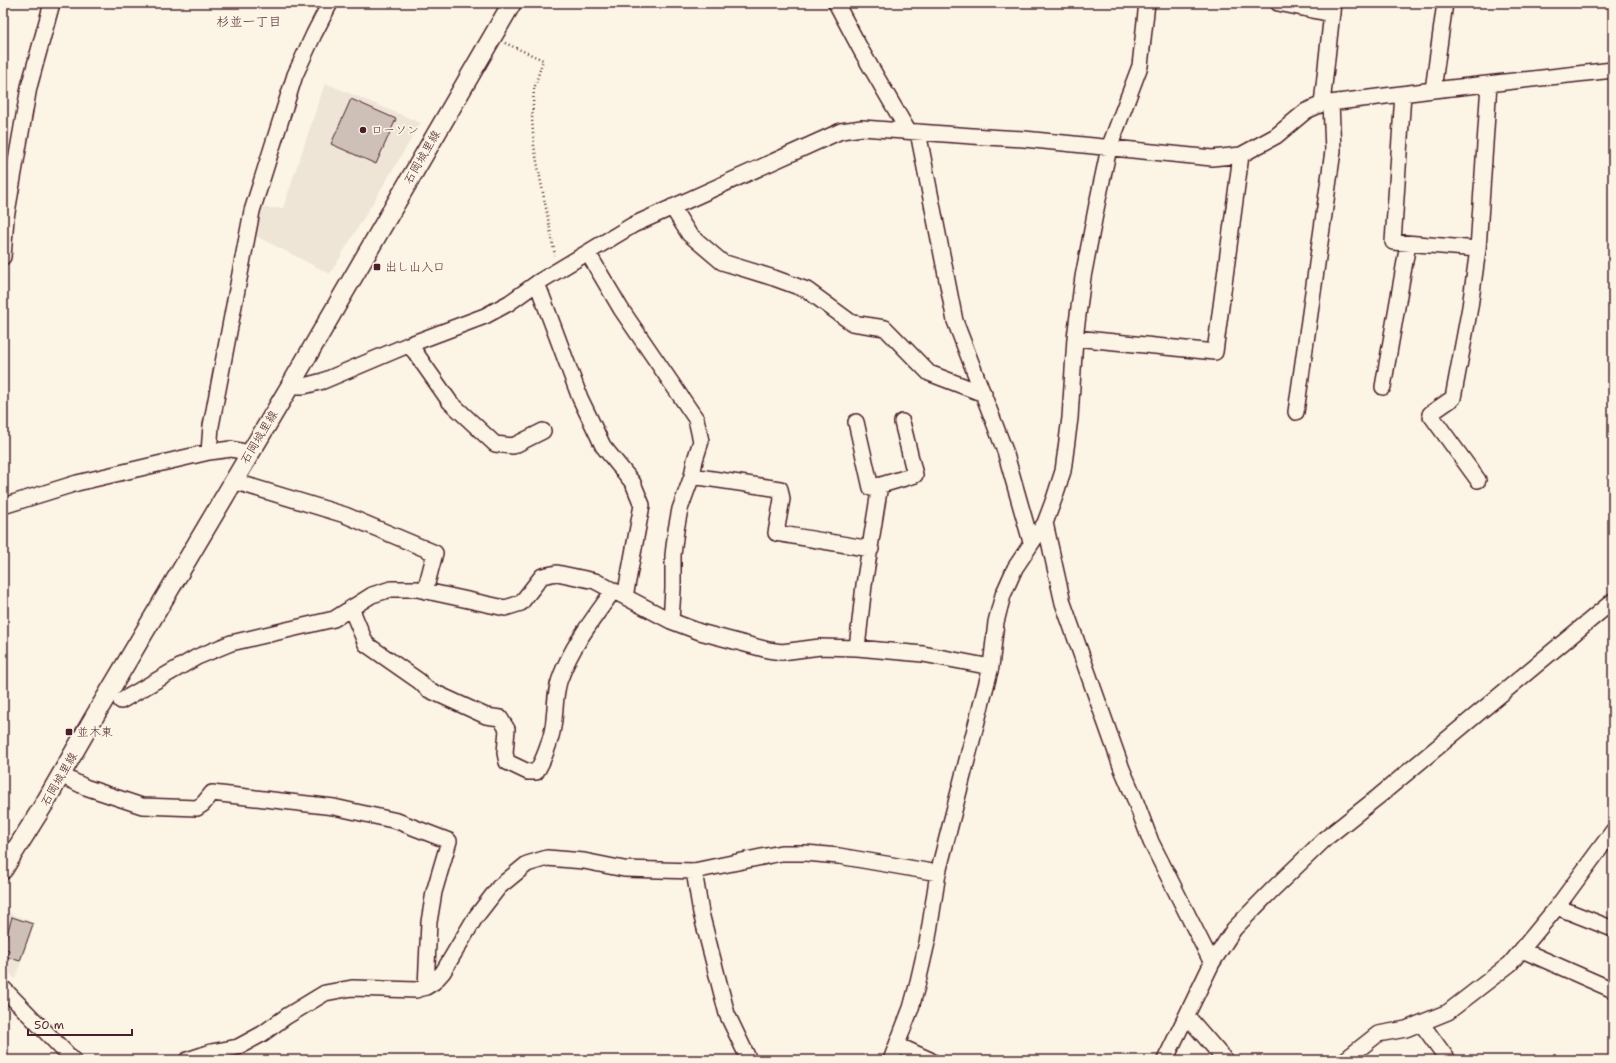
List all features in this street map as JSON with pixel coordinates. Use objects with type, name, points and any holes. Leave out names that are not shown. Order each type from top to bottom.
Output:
[{"type":"main road","name":"石岡城里線","points":[[3,870],[61,775],[290,386],[512,3]]},
{"type":"street","points":[[3,257],[6,218],[29,87],[52,3]]},
{"type":"street","points":[[209,452],[211,426],[252,211],[295,75],[330,3]]},
{"type":"street","points":[[836,3],[862,52],[913,131],[955,321],[1005,451],[1031,542]]},
{"type":"street","points":[[891,1060],[911,1008],[917,986],[928,938],[938,873],[991,667],[996,622],[1003,595],[1014,568],[1045,523],[1063,471],[1070,418],[1075,338],[1083,278],[1097,204],[1110,148],[1140,66],[1147,3]]},
{"type":"street","points":[[1278,3],[1332,8],[1327,104],[1333,151],[1296,412]]},
{"type":"street","points":[[1433,90],[1445,3]]},
{"type":"street","points":[[290,386],[304,386],[322,381],[408,345],[485,316],[510,303],[537,284],[633,225],[841,131],[862,128],[1024,139],[1212,158],[1241,155],[1276,136],[1306,111],[1327,104],[1433,90],[1613,70]]},
{"type":"street","points":[[1478,480],[1430,414],[1453,398],[1470,307],[1478,249],[1489,84]]},
{"type":"street","points":[[1403,94],[1393,242],[1478,249]]},
{"type":"street","points":[[1075,338],[1215,352],[1241,155]]},
{"type":"street","points":[[672,207],[689,234],[722,262],[807,290],[852,323],[885,328],[929,372],[984,394]]},
{"type":"street","points":[[1383,387],[1408,244]]},
{"type":"street","points":[[588,253],[621,309],[696,419],[701,441],[692,476],[680,509],[676,530],[673,555],[671,621]]},
{"type":"street","points":[[351,608],[366,644],[419,681],[427,689],[486,716],[500,718],[507,729],[505,753],[507,762],[528,772],[536,772],[540,766],[553,727],[555,704],[560,677],[578,638],[619,594],[642,505],[633,483],[603,446],[580,398],[537,284]]},
{"type":"street","points":[[408,345],[415,352],[450,402],[496,444],[513,446],[543,431]]},
{"type":"street","points":[[856,422],[871,488],[915,475],[902,422]]},
{"type":"street","points":[[3,506],[77,483],[209,452],[231,449],[250,453]]},
{"type":"street","points":[[692,476],[780,489],[782,499],[776,533],[871,549]]},
{"type":"street","points":[[233,481],[345,515],[435,553],[425,591]]},
{"type":"street","points":[[858,648],[864,585],[871,549],[880,485]]},
{"type":"street","points":[[1045,523],[1063,603],[1122,769],[1151,842],[1212,963]]},
{"type":"street","points":[[121,701],[196,657],[231,643],[334,619],[372,595],[391,589],[417,589],[505,608],[521,603],[542,576],[557,573],[595,581],[671,621],[700,632],[768,650],[782,652],[820,647],[858,648],[923,654],[991,667]]},
{"type":"street","points":[[1164,1060],[1212,963],[1234,929],[1272,890],[1325,839],[1379,796],[1613,601]]},
{"type":"street","points":[[61,775],[85,787],[142,806],[197,808],[203,804],[212,793],[301,802],[334,807],[397,821],[449,841],[434,892],[429,922],[426,987]]},
{"type":"street","points":[[1345,1060],[1378,1034],[1406,1029],[1448,1012],[1510,964],[1557,907],[1613,831]]},
{"type":"street","points":[[187,1060],[212,1052],[238,1047],[262,1034],[287,1016],[325,993],[352,988],[416,990],[426,987],[434,982],[444,972],[475,918],[499,887],[527,864],[546,858],[584,861],[624,869],[694,872],[781,853],[805,853],[839,856],[938,873]]},
{"type":"street","points":[[694,872],[701,913],[727,1014],[749,1060]]},
{"type":"street","points":[[1557,907],[1613,929]]},
{"type":"street","points":[[1522,950],[1613,990]]},
{"type":"street","points":[[3,988],[74,1060]]},
{"type":"street","points":[[1187,1016],[1226,1060]]},
{"type":"street","points":[[1421,1023],[1448,1060]]},
{"type":"street","points":[[897,1045],[930,1060]]},
{"type":"path","points":[[492,38],[543,60],[534,88],[532,118],[534,146],[558,272]]},
{"type":"shaded area","points":[[325,83],[421,123],[330,274],[254,235],[259,208],[283,208]]},
{"type":"shaded area","points":[[3,911],[35,923],[15,979],[3,966]]},
{"type":"building","points":[[351,99],[396,119],[376,164],[331,144]]},
{"type":"building","points":[[12,917],[33,924],[20,961],[7,957],[9,950],[3,948]]},
{"type":"place","name":"ローソン","points":[[363,130]]},
{"type":"place","name":"出し山入口","points":[[377,267]]},
{"type":"place","name":"並木東","points":[[69,732]]},
{"type":"district","name":"杉並一丁目","points":[[249,21]]}]
